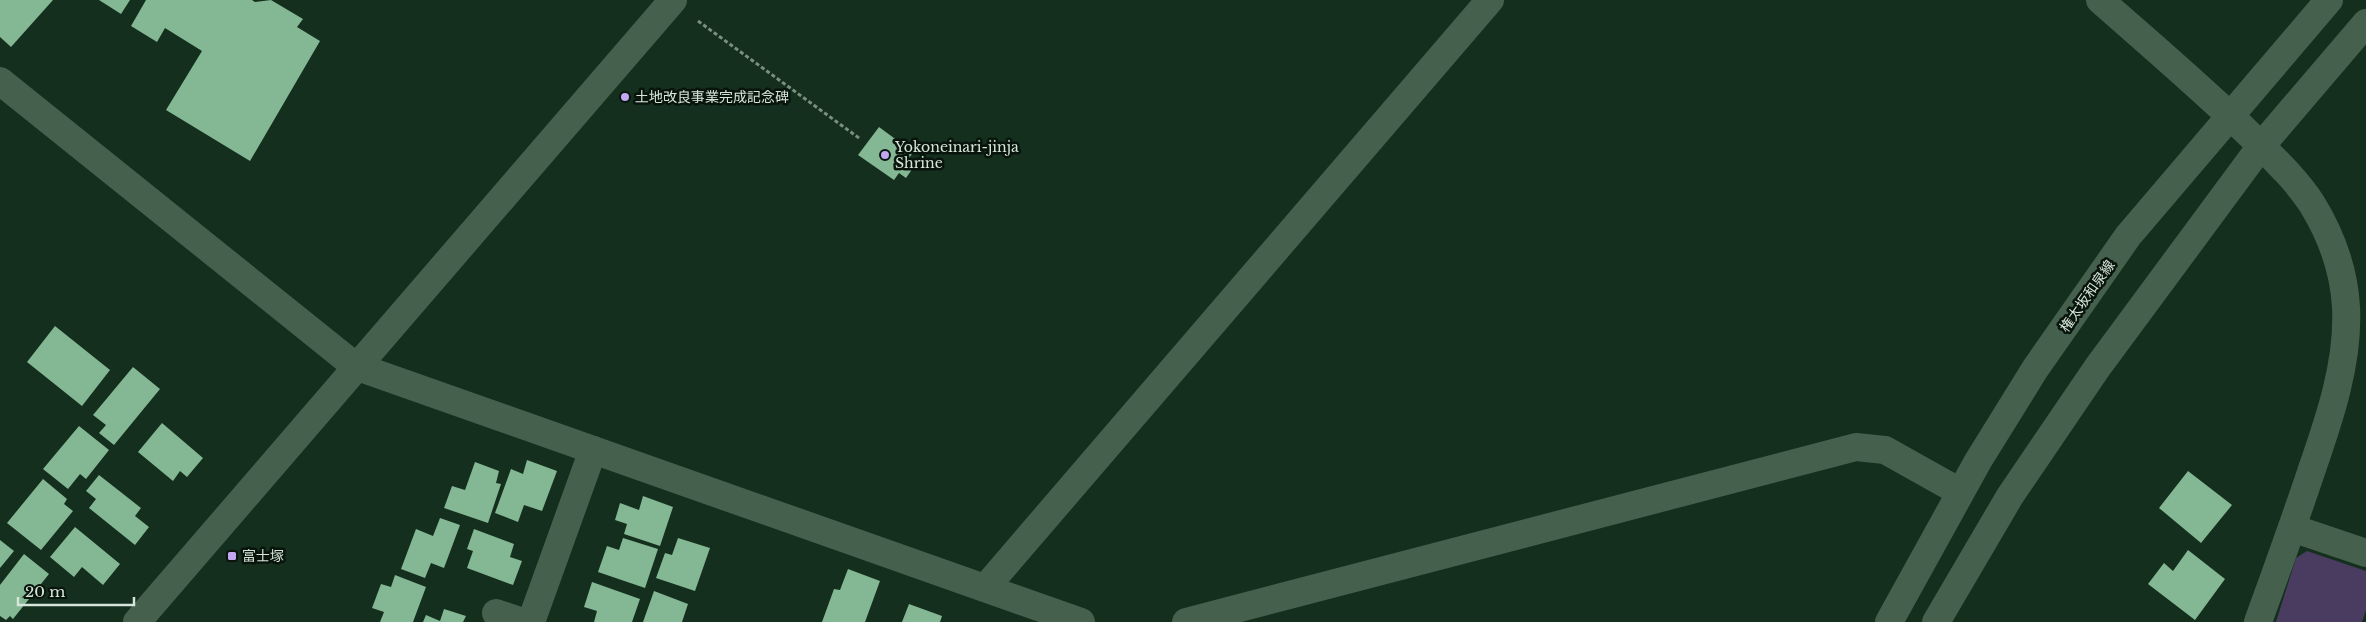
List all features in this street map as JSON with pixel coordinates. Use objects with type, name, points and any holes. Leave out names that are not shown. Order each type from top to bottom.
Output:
[{"type":"street","points":[[986,587],[1490,0]]},
{"type":"street","points":[[2100,0],[2229,115],[2284,169],[2311,202],[2324,226],[2340,268],[2346,308],[2346,330],[2335,394],[2292,528],[2258,622]]},
{"type":"street","name":"権太坂和泉線","points":[[1888,622],[1960,492],[2035,370],[2128,236],[2328,0]]},
{"type":"street","points":[[138,622],[355,366],[672,1]]},
{"type":"street","points":[[1936,622],[2010,496],[2092,376],[2261,146],[2366,23]]},
{"type":"street","points":[[0,80],[355,366],[1081,622]]},
{"type":"street","points":[[1186,622],[1856,448],[1885,450],[1960,492]]},
{"type":"street","points":[[531,622],[592,450]]},
{"type":"street","points":[[2292,528],[2366,553]]},
{"type":"street","points":[[496,613],[523,622]]},
{"type":"path","points":[[672,1],[859,138]]},
{"type":"shaded area","points":[[2307,551],[2366,571],[2366,610],[2362,622],[2276,622],[2296,558]]},
{"type":"building","points":[[0,0],[53,0],[11,47],[0,37]]},
{"type":"building","points":[[99,0],[130,0],[121,14]]},
{"type":"building","points":[[146,0],[252,0],[255,2],[271,0],[303,19],[297,27],[320,41],[250,161],[166,110],[202,51],[165,28],[157,42],[131,26]]},
{"type":"building","points":[[879,127],[913,152],[908,160],[915,165],[906,178],[899,173],[894,180],[858,155]]},
{"type":"building","points":[[55,326],[110,370],[82,406],[27,362]]},
{"type":"building","points":[[133,367],[160,389],[114,445],[99,433],[106,425],[93,415]]},
{"type":"building","points":[[162,423],[203,458],[187,477],[180,471],[173,481],[138,452]]},
{"type":"building","points":[[79,426],[109,450],[86,479],[80,474],[68,489],[43,469]]},
{"type":"building","points":[[527,460],[557,471],[542,511],[524,505],[518,522],[495,513],[511,469],[523,474]]},
{"type":"building","points":[[475,462],[499,471],[496,483],[501,484],[488,523],[444,508],[452,486],[465,490]]},
{"type":"building","points":[[2188,471],[2232,505],[2201,543],[2159,508]]},
{"type":"building","points":[[99,475],[141,508],[135,516],[149,527],[135,545],[89,508],[96,499],[86,491]]},
{"type":"building","points":[[43,479],[67,499],[64,504],[73,511],[41,550],[7,523]]},
{"type":"building","points":[[643,496],[673,507],[660,546],[624,534],[627,524],[615,520],[620,503],[639,510]]},
{"type":"building","points":[[440,518],[460,525],[444,568],[431,563],[425,578],[401,569],[416,529],[433,536]]},
{"type":"building","points":[[75,527],[120,564],[103,585],[82,567],[74,577],[50,557]]},
{"type":"building","points":[[474,529],[514,544],[510,557],[522,561],[513,585],[467,568],[473,551],[467,549]]},
{"type":"building","points":[[623,538],[658,549],[645,588],[598,572],[607,546],[619,550]]},
{"type":"building","points":[[678,538],[710,548],[695,591],[656,578],[665,553],[672,555]]},
{"type":"building","points":[[0,540],[14,551],[0,568]]},
{"type":"building","points":[[2188,550],[2225,579],[2195,620],[2148,584],[2164,563],[2173,571]]},
{"type":"building","points":[[24,554],[49,574],[13,619],[10,616],[6,620],[0,616],[0,585]]},
{"type":"building","points":[[848,569],[880,581],[865,622],[822,622],[834,589],[840,590]]},
{"type":"building","points":[[395,575],[426,587],[413,622],[380,622],[384,612],[372,608],[381,584],[391,587]]},
{"type":"building","points":[[592,582],[640,599],[632,622],[594,622],[597,611],[584,607]]},
{"type":"building","points":[[654,591],[688,604],[682,622],[643,622]]},
{"type":"building","points":[[909,604],[942,616],[940,622],[902,622]]},
{"type":"building","points":[[444,609],[466,616],[463,622],[423,622],[426,615],[440,621]]},
{"type":"place","name":"土地改良事業完成記念碑","points":[[625,97]]},
{"type":"place","name":"Yokoneinari-jinja Shrine","points":[[885,155]]},
{"type":"place","name":"富士塚","points":[[232,556]]}]
